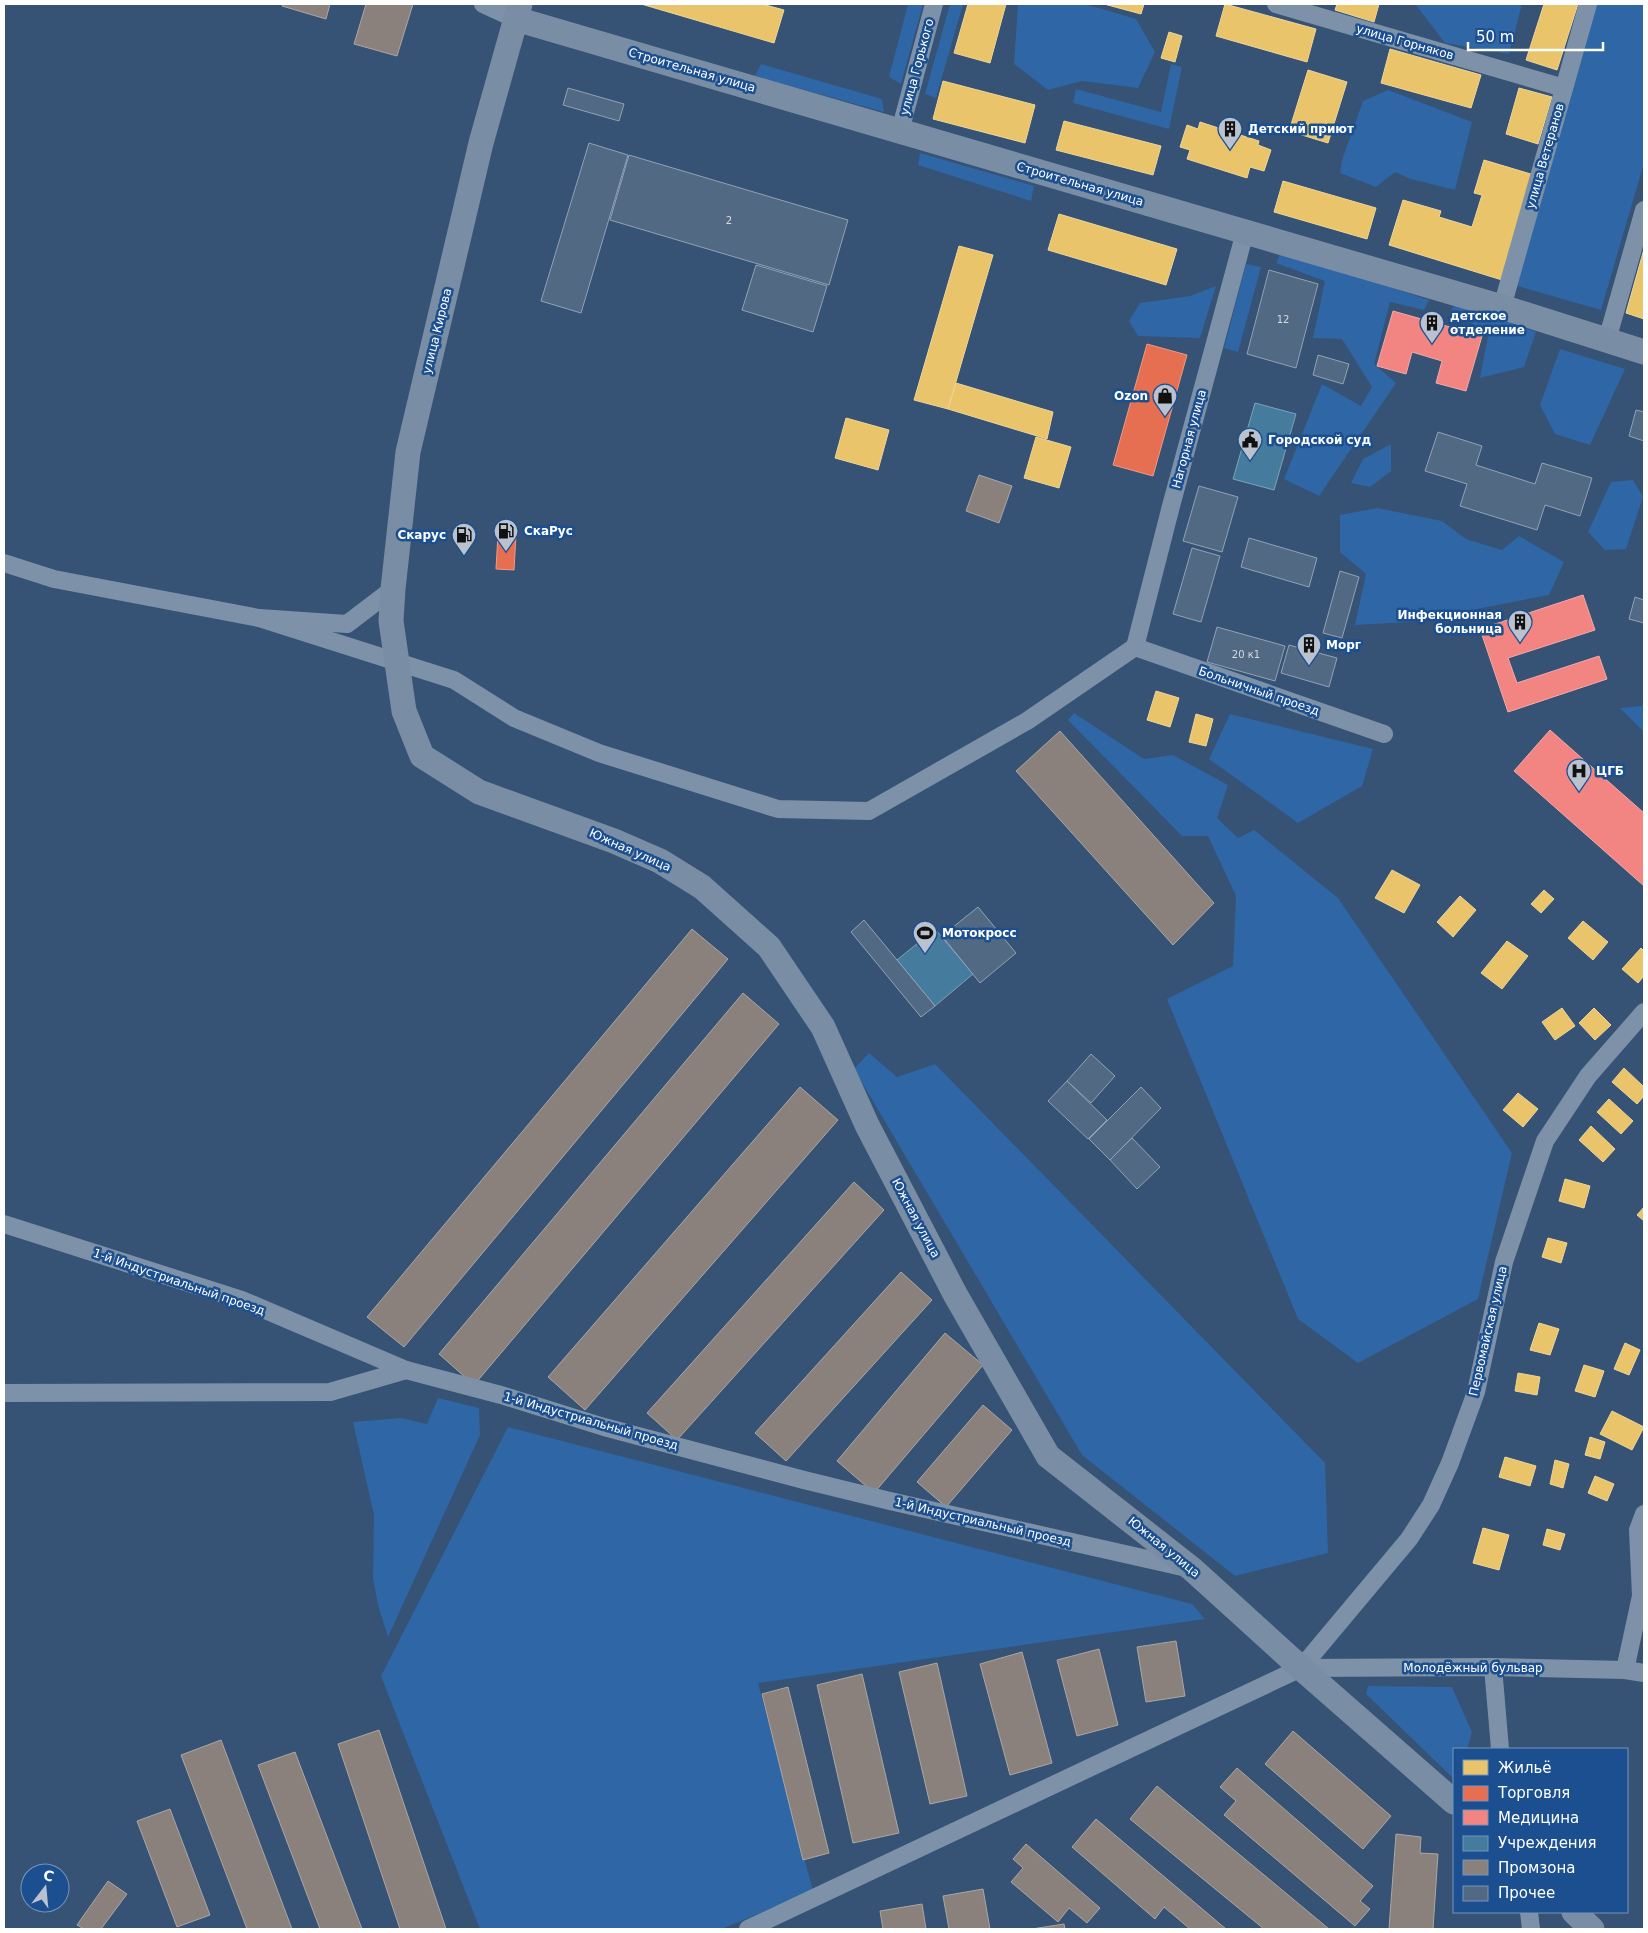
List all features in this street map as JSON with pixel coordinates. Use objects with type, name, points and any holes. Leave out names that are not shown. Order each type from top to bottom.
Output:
[{"type":"street","points":[[483,4],[518,11]]},
{"type":"street","name":"улица Горького","points":[[900,130],[934,4]]},
{"type":"street","name":"улица Горняков","points":[[1276,4],[1564,88]]},
{"type":"street","name":"улица Ветеранов","points":[[1502,307],[1588,4]]},
{"type":"street","name":"Строительная улица","points":[[518,11],[900,130],[1502,307],[1644,352]]},
{"type":"street","name":"улица Кирова","points":[[398,663],[392,621],[393,590],[408,452],[481,143],[518,11]]},
{"type":"street","points":[[1607,340],[1644,210]]},
{"type":"street","name":"Нагорная улица","points":[[1135,647],[1173,497],[1245,232]]},
{"type":"street","points":[[4,563],[54,579],[258,618],[346,624],[393,590]]},
{"type":"street","points":[[258,618],[454,680],[514,718],[599,754],[778,809],[869,811],[1027,721],[1135,647]]},
{"type":"street","name":"Больничный проезд","points":[[1135,647],[1384,734]]},
{"type":"street","name":"Южная улица","points":[[398,663],[404,711],[422,756],[480,792],[614,841],[660,861],[702,887],[769,947],[822,1027],[866,1125],[955,1294],[1048,1456],[1192,1569],[1301,1668],[1453,1801]]},
{"type":"street","name":"Первомайская улица","points":[[1301,1668],[1409,1539],[1431,1505],[1450,1462],[1476,1392],[1504,1262],[1545,1141],[1588,1076],[1644,1012]]},
{"type":"street","name":"1-й Индустриальный проезд","points":[[4,1224],[242,1300],[406,1370],[501,1395],[604,1427],[890,1502],[1192,1569]]},
{"type":"street","points":[[4,1393],[330,1392],[406,1370]]},
{"type":"street","points":[[1624,1670],[1641,1596],[1638,1530],[1644,1514]]},
{"type":"street","points":[[1493,1667],[1500,1748]]},
{"type":"street","name":"Молодёжный бульвар","points":[[1301,1668],[1493,1667],[1644,1672]]},
{"type":"street","points":[[748,1929],[1301,1668]]},
{"type":"street","points":[[1529,1913],[1531,1929]]},
{"type":"street","points":[[1575,1913],[1592,1929]]},
{"type":"shaded area","points":[[908,4],[923,4],[901,84],[889,77]]},
{"type":"shaded area","points":[[950,4],[963,4],[936,98],[925,94]]},
{"type":"shaded area","points":[[1018,4],[1085,4],[1136,19],[1155,52],[1138,88],[1082,81],[1048,90],[1014,64]]},
{"type":"shaded area","points":[[1415,4],[1522,4],[1509,54],[1445,43]]},
{"type":"shaded area","points":[[1596,4],[1644,4],[1644,163],[1601,310],[1517,286]]},
{"type":"shaded area","points":[[761,64],[882,99],[884,112],[755,76]]},
{"type":"shaded area","points":[[1171,64],[1182,67],[1169,129],[1073,103],[1076,89],[1161,112]]},
{"type":"shaded area","points":[[1388,90],[1472,122],[1455,190],[1411,179],[1395,172],[1376,187],[1340,173],[1342,160],[1363,101]]},
{"type":"shaded area","points":[[920,153],[1034,186],[1031,201],[918,165]]},
{"type":"shaded area","points":[[1281,252],[1429,300],[1424,310],[1390,302],[1374,364],[1396,383],[1319,496],[1284,479],[1322,384],[1361,406],[1372,387],[1342,339],[1313,338],[1325,281],[1276,263]]},
{"type":"shaded area","points":[[1246,264],[1261,267],[1238,352],[1224,348]]},
{"type":"shaded area","points":[[1216,286],[1200,338],[1138,336],[1129,321],[1140,303],[1190,296]]},
{"type":"shaded area","points":[[1455,304],[1536,332],[1524,367],[1480,378],[1489,331],[1449,314]]},
{"type":"shaded area","points":[[1560,349],[1625,369],[1590,445],[1555,434],[1540,405]]},
{"type":"shaded area","points":[[1391,444],[1391,471],[1370,487],[1351,483],[1363,459]]},
{"type":"shaded area","points":[[1633,480],[1643,497],[1626,549],[1605,550],[1588,532],[1611,482]]},
{"type":"shaded area","points":[[1377,508],[1442,521],[1466,539],[1502,550],[1519,536],[1564,562],[1549,595],[1410,622],[1355,625],[1366,574],[1340,552],[1340,515]]},
{"type":"shaded area","points":[[1644,706],[1644,732],[1620,708]]},
{"type":"shaded area","points":[[1074,713],[1144,759],[1173,755],[1228,785],[1217,818],[1238,838],[1254,830],[1338,898],[1512,1153],[1478,1299],[1358,1363],[1298,1319],[1167,999],[1233,966],[1236,896],[1208,836],[1182,836],[1068,720]]},
{"type":"shaded area","points":[[1230,714],[1373,749],[1362,786],[1298,823],[1209,759]]},
{"type":"shaded area","points":[[869,1053],[897,1077],[935,1064],[1325,1463],[1328,1553],[1235,1576],[1082,1455],[854,1069]]},
{"type":"shaded area","points":[[438,1398],[479,1408],[480,1435],[388,1637],[378,1605],[373,1578],[374,1515],[353,1422],[401,1418],[427,1424]]},
{"type":"shaded area","points":[[508,1427],[1192,1604],[1205,1619],[758,1683],[813,1891],[722,1929],[480,1929],[381,1676]]},
{"type":"shaded area","points":[[1368,1686],[1452,1687],[1472,1732],[1467,1748],[1453,1748],[1453,1778],[1366,1694]]},
{"type":"building: Жильё","points":[[641,4],[762,4],[784,10],[774,43]]},
{"type":"building: Жильё","points":[[968,4],[1006,4],[990,63],[954,53]]},
{"type":"building: Жильё","points":[[1104,4],[1144,4],[1141,14]]},
{"type":"building: Жильё","points":[[1225,4],[1316,29],[1307,62],[1216,36]]},
{"type":"building: Жильё","points":[[1337,4],[1379,4],[1374,22],[1335,10]]},
{"type":"building: Жильё","points":[[1544,4],[1578,4],[1557,70],[1526,60]]},
{"type":"building: Жильё","points":[[1169,32],[1182,36],[1175,62],[1161,58]]},
{"type":"building: Жильё","points":[[1390,49],[1481,75],[1471,108],[1381,83]]},
{"type":"building: Жильё","points":[[1308,70],[1347,82],[1328,143],[1289,131]]},
{"type":"building: Жильё","points":[[943,81],[1035,105],[1025,143],[933,119]]},
{"type":"building: Жильё","points":[[1519,88],[1552,97],[1538,144],[1506,134]]},
{"type":"building: Жильё","points":[[1064,121],[1161,146],[1153,175],[1056,150]]},
{"type":"building: Жильё","name":"Детский приют","points":[[1200,122],[1259,141],[1258,145],[1271,150],[1264,171],[1250,167],[1247,178],[1187,159],[1190,150],[1180,147],[1187,125],[1198,129]]},
{"type":"building: Жильё","points":[[1484,160],[1534,175],[1502,280],[1389,245],[1403,200],[1441,211],[1439,217],[1472,227],[1482,195],[1474,193]]},
{"type":"building: Жильё","points":[[1283,181],[1376,208],[1367,239],[1274,212]]},
{"type":"building: Жильё","points":[[1059,214],[1177,249],[1166,285],[1048,250]]},
{"type":"building: Жильё","points":[[959,246],[993,255],[948,409],[914,400]]},
{"type":"building: Жильё","points":[[1644,249],[1644,319],[1626,313]]},
{"type":"building: Жильё","points":[[956,383],[1053,412],[1047,439],[948,409]]},
{"type":"building: Жильё","points":[[846,418],[889,430],[878,470],[835,458]]},
{"type":"building: Жильё","points":[[1036,437],[1071,447],[1059,488],[1024,478]]},
{"type":"building: Жильё","points":[[1156,691],[1179,698],[1170,727],[1147,720]]},
{"type":"building: Жильё","points":[[1196,714],[1213,719],[1206,746],[1189,742]]},
{"type":"building: Жильё","points":[[1392,870],[1420,885],[1404,913],[1375,898]]},
{"type":"building: Жильё","points":[[1544,890],[1554,899],[1541,913],[1531,904]]},
{"type":"building: Жильё","points":[[1460,896],[1476,910],[1453,937],[1437,922]]},
{"type":"building: Жильё","points":[[1583,921],[1608,942],[1593,960],[1568,938]]},
{"type":"building: Жильё","points":[[1507,941],[1528,956],[1502,989],[1481,973]]},
{"type":"building: Жильё","points":[[1641,948],[1644,951],[1644,976],[1638,983],[1622,969]]},
{"type":"building: Жильё","points":[[1562,1008],[1575,1026],[1555,1040],[1542,1022]]},
{"type":"building: Жильё","points":[[1594,1008],[1611,1025],[1595,1040],[1579,1023]]},
{"type":"building: Жильё","points":[[1624,1068],[1644,1087],[1644,1096],[1637,1104],[1612,1082]]},
{"type":"building: Жильё","points":[[1518,1093],[1538,1109],[1523,1127],[1503,1110]]},
{"type":"building: Жильё","points":[[1609,1099],[1633,1121],[1621,1134],[1597,1112]]},
{"type":"building: Жильё","points":[[1591,1126],[1615,1149],[1603,1162],[1579,1140]]},
{"type":"building: Жильё","points":[[1565,1179],[1590,1186],[1584,1208],[1559,1201]]},
{"type":"building: Жильё","points":[[1644,1207],[1644,1221],[1637,1215]]},
{"type":"building: Жильё","points":[[1548,1238],[1567,1243],[1561,1263],[1542,1257]]},
{"type":"building: Жильё","points":[[1539,1323],[1559,1329],[1550,1355],[1530,1350]]},
{"type":"building: Жильё","points":[[1625,1343],[1640,1350],[1629,1375],[1614,1369]]},
{"type":"building: Жильё","points":[[1584,1365],[1604,1371],[1595,1397],[1575,1391]]},
{"type":"building: Жильё","points":[[1518,1373],[1540,1377],[1537,1395],[1515,1391]]},
{"type":"building: Жильё","points":[[1612,1411],[1644,1427],[1632,1450],[1600,1434]]},
{"type":"building: Жильё","points":[[1590,1437],[1605,1442],[1600,1459],[1585,1455]]},
{"type":"building: Жильё","points":[[1505,1457],[1536,1466],[1530,1486],[1499,1477]]},
{"type":"building: Жильё","points":[[1555,1460],[1569,1464],[1563,1488],[1550,1484]]},
{"type":"building: Жильё","points":[[1595,1476],[1614,1484],[1607,1501],[1588,1493]]},
{"type":"building: Жильё","points":[[1483,1528],[1509,1535],[1499,1570],[1473,1563]]},
{"type":"building: Жильё","points":[[1547,1529],[1565,1534],[1560,1550],[1543,1545]]},
{"type":"building: Торговля","points":[[1147,344],[1187,355],[1153,476],[1113,465]]},
{"type":"building: Торговля","name":"СкаРус","points":[[498,534],[516,535],[514,570],[496,569]]},
{"type":"building: Медицина","name":"детское отделение","points":[[1393,311],[1482,336],[1466,391],[1436,383],[1442,361],[1412,352],[1406,374],[1377,366]]},
{"type":"building: Медицина","name":"Инфекционная больница","points":[[1583,595],[1595,630],[1508,658],[1517,683],[1599,656],[1607,679],[1508,712],[1480,629]]},
{"type":"building: Медицина","name":"ЦГБ","points":[[1550,730],[1644,813],[1644,886],[1514,771]]},
{"type":"building: Учреждения","points":[[1255,403],[1296,414],[1274,490],[1233,479]]},
{"type":"building: Учреждения","points":[[935,929],[973,974],[935,1006],[897,960]]},
{"type":"building: Промзона","points":[[283,4],[330,4],[326,19],[282,6]]},
{"type":"building: Промзона","points":[[366,4],[413,4],[397,56],[354,44]]},
{"type":"building: Промзона","points":[[979,475],[1012,486],[999,523],[966,511]]},
{"type":"building: Промзона","points":[[1060,731],[1214,903],[1173,945],[1016,771]]},
{"type":"building: Промзона","points":[[692,929],[728,959],[404,1347],[367,1317]]},
{"type":"building: Промзона","points":[[743,993],[779,1024],[474,1385],[439,1354]]},
{"type":"building: Промзона","points":[[800,1087],[838,1120],[585,1410],[548,1377]]},
{"type":"building: Промзона","points":[[854,1182],[884,1210],[677,1440],[647,1413]]},
{"type":"building: Промзона","points":[[901,1272],[932,1300],[786,1461],[755,1433]]},
{"type":"building: Промзона","points":[[945,1333],[983,1365],[874,1493],[837,1461]]},
{"type":"building: Промзона","points":[[983,1405],[1012,1430],[946,1507],[917,1482]]},
{"type":"building: Промзона","points":[[1176,1641],[1185,1696],[1146,1702],[1137,1647]]},
{"type":"building: Промзона","points":[[1099,1649],[1118,1725],[1077,1736],[1057,1660]]},
{"type":"building: Промзона","points":[[1022,1652],[1052,1763],[1010,1775],[980,1664]]},
{"type":"building: Промзона","points":[[937,1663],[967,1796],[930,1804],[899,1672]]},
{"type":"building: Промзона","points":[[862,1674],[899,1833],[853,1843],[817,1685]]},
{"type":"building: Промзона","points":[[788,1687],[829,1853],[803,1860],[762,1694]]},
{"type":"building: Промзона","points":[[379,1730],[446,1929],[400,1929],[338,1744]]},
{"type":"building: Промзона","points":[[1293,1731],[1391,1816],[1363,1849],[1265,1764]]},
{"type":"building: Промзона","points":[[221,1740],[292,1929],[247,1929],[181,1755]]},
{"type":"building: Промзона","points":[[295,1752],[362,1929],[320,1929],[258,1765]]},
{"type":"building: Промзона","points":[[1237,1768],[1373,1886],[1360,1901],[1370,1909],[1355,1926],[1224,1815],[1236,1801],[1220,1787]]},
{"type":"building: Промзона","points":[[1157,1786],[1329,1929],[1264,1929],[1130,1819]]},
{"type":"building: Промзона","points":[[170,1809],[210,1915],[177,1927],[137,1821]]},
{"type":"building: Промзона","points":[[1096,1819],[1226,1929],[1190,1929],[1164,1907],[1155,1919],[1072,1847]]},
{"type":"building: Промзона","points":[[1396,1834],[1421,1837],[1420,1853],[1438,1854],[1433,1929],[1389,1929]]},
{"type":"building: Промзона","points":[[1026,1844],[1100,1908],[1087,1923],[1069,1908],[1058,1922],[1011,1882],[1023,1868],[1013,1859]]},
{"type":"building: Промзона","points":[[108,1881],[127,1894],[101,1929],[84,1929],[77,1925]]},
{"type":"building: Промзона","points":[[983,1889],[990,1929],[949,1929],[943,1896]]},
{"type":"building: Промзона","points":[[922,1904],[926,1929],[883,1929],[880,1911]]},
{"type":"building: Промзона","points":[[1064,1924],[1065,1929],[1032,1929]]},
{"type":"building: Прочее","points":[[568,88],[624,104],[619,121],[563,105]]},
{"type":"building: Прочее","points":[[589,143],[628,155],[581,313],[541,301]]},
{"type":"building: Прочее","points":[[629,155],[848,220],[829,285],[610,220]]},
{"type":"building: Прочее","points":[[756,265],[827,286],[813,332],[742,310]]},
{"type":"building: Прочее","points":[[1269,270],[1318,284],[1296,368],[1247,354]]},
{"type":"building: Прочее","points":[[1318,355],[1349,364],[1343,384],[1313,375]]},
{"type":"building: Прочее","points":[[1636,410],[1644,412],[1644,441],[1629,436]]},
{"type":"building: Прочее","points":[[1438,432],[1482,446],[1476,465],[1535,484],[1542,463],[1592,478],[1580,516],[1545,505],[1537,530],[1460,506],[1467,484],[1425,471]]},
{"type":"building: Прочее","points":[[1199,486],[1238,497],[1222,552],[1183,541]]},
{"type":"building: Прочее","points":[[1249,538],[1317,558],[1309,587],[1241,567]]},
{"type":"building: Прочее","points":[[1192,548],[1220,556],[1201,622],[1173,614]]},
{"type":"building: Прочее","points":[[1340,571],[1359,577],[1342,638],[1323,633]]},
{"type":"building: Прочее","points":[[1635,597],[1644,600],[1644,623],[1629,619]]},
{"type":"building: Прочее","points":[[1217,627],[1285,646],[1275,681],[1207,662]]},
{"type":"building: Прочее","name":"Морг","points":[[1289,645],[1337,658],[1329,687],[1281,673]]},
{"type":"building: Прочее","points":[[978,907],[1016,953],[980,983],[942,936]]},
{"type":"building: Прочее","points":[[864,920],[935,1006],[921,1017],[851,932]]},
{"type":"building: Прочее","points":[[1091,1054],[1115,1076],[1091,1103],[1067,1081]]},
{"type":"building: Прочее","points":[[1067,1081],[1107,1120],[1088,1139],[1048,1101]]},
{"type":"building: Прочее","points":[[1141,1087],[1161,1108],[1110,1160],[1089,1139]]},
{"type":"building: Прочее","points":[[1132,1138],[1160,1167],[1137,1189],[1110,1160]]},
{"type":"place","name":"Детский приют","points":[[1230,150]]},
{"type":"place","name":"детское отделение","points":[[1432,344]]},
{"type":"place","name":"Ozon","points":[[1165,417]]},
{"type":"place","name":"Городской суд","points":[[1250,461]]},
{"type":"place","name":"СкаРус","points":[[506,552]]},
{"type":"place","name":"Скарус","points":[[464,556]]},
{"type":"place","name":"Инфекционная больница","points":[[1520,643]]},
{"type":"place","name":"Морг","points":[[1309,666]]},
{"type":"place","name":"ЦГБ","points":[[1579,792]]},
{"type":"place","name":"Мотокросс","points":[[925,954]]}]
